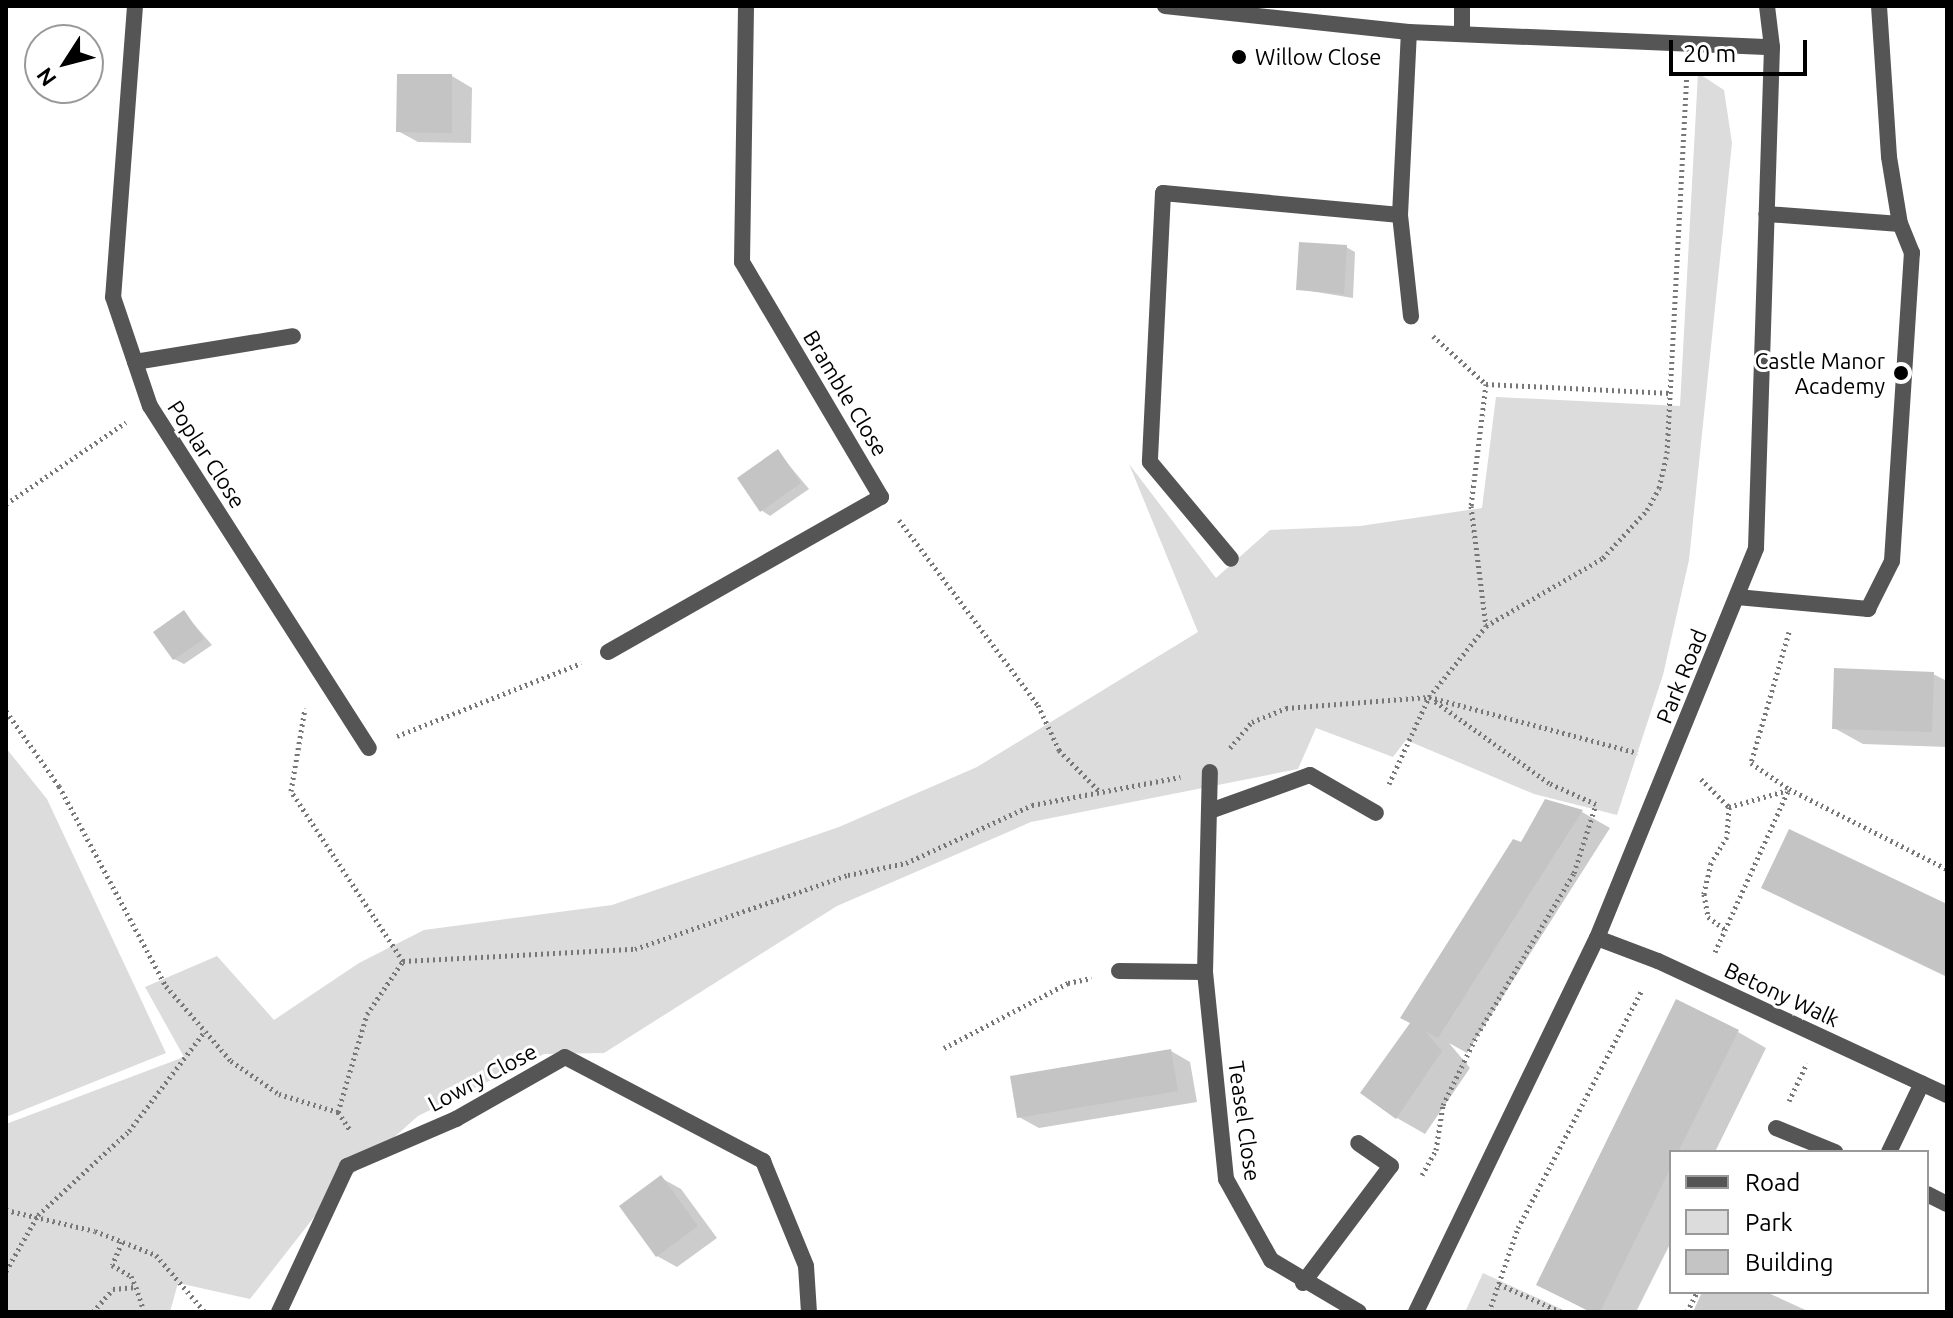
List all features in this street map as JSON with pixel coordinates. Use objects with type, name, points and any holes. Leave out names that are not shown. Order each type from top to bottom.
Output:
[{"type":"street","name":"Poplar Close","points":[[135,6],[113,297],[150,406],[369,748]]},
{"type":"street","name":"Bramble Close","points":[[746,6],[742,262],[881,497]]},
{"type":"street","points":[[1165,6],[1409,32],[1772,47]]},
{"type":"street","points":[[1462,6],[1462,34]]},
{"type":"street","name":"Park Road","points":[[1416,1312],[1597,938],[1756,548],[1772,47],[1767,6]]},
{"type":"street","points":[[1737,597],[1868,609],[1892,561],[1912,253],[1900,224],[1889,157],[1879,6]]},
{"type":"street","points":[[1409,32],[1400,215],[1411,316]]},
{"type":"street","points":[[1231,559],[1150,462],[1163,193],[1400,215]]},
{"type":"street","points":[[1766,214],[1900,224]]},
{"type":"street","points":[[135,362],[293,336]]},
{"type":"street","points":[[608,652],[881,497]]},
{"type":"street","name":"Teasel Close","points":[[1210,772],[1205,972],[1226,1179],[1271,1260],[1303,1283],[1359,1312]]},
{"type":"street","points":[[1210,811],[1310,775],[1376,813]]},
{"type":"street","name":"Betony Walk","points":[[1597,938],[1658,961],[1947,1095]]},
{"type":"street","points":[[1119,971],[1205,972]]},
{"type":"street","name":"Lowry Close","points":[[279,1312],[347,1166],[456,1119],[565,1057],[763,1161],[806,1266],[809,1312]]},
{"type":"street","points":[[1890,1150],[1922,1083]]},
{"type":"street","points":[[1776,1128],[1830,1150]]},
{"type":"street","points":[[1303,1283],[1391,1166],[1358,1143]]},
{"type":"street","points":[[1929,1195],[1947,1204]]},
{"type":"path","points":[[1376,813],[1429,697],[1486,626],[1603,558],[1647,510],[1667,453],[1688,42]]},
{"type":"path","points":[[1411,316],[1486,384],[1670,393]]},
{"type":"path","points":[[1486,384],[1471,506],[1486,626]]},
{"type":"path","points":[[6,504],[150,406]]},
{"type":"path","points":[[881,497],[1038,705],[1059,750],[1100,792]]},
{"type":"path","points":[[1797,602],[1751,763],[1789,789],[1947,869]]},
{"type":"path","points":[[369,748],[608,652]]},
{"type":"path","points":[[313,659],[291,791],[403,961]]},
{"type":"path","points":[[1418,1181],[1436,1150],[1443,1105],[1477,1035],[1574,873],[1596,804],[1549,783],[1429,697]]},
{"type":"path","points":[[403,961],[635,949],[848,875],[906,863],[1032,805],[1210,772],[1252,722],[1286,708],[1429,697],[1643,754]]},
{"type":"path","points":[[6,711],[59,786],[166,986],[231,1061],[279,1094],[338,1112],[367,1014],[403,961]]},
{"type":"path","points":[[1701,779],[1729,807],[1727,837],[1711,863],[1704,894],[1708,917],[1726,930]]},
{"type":"path","points":[[1729,807],[1789,789]]},
{"type":"path","points":[[1701,981],[1789,789]]},
{"type":"path","points":[[1489,1312],[1518,1228],[1658,961]]},
{"type":"path","points":[[944,1048],[1068,983],[1119,971]]},
{"type":"path","points":[[6,1271],[38,1215],[129,1131],[205,1031]]},
{"type":"path","points":[[1776,1128],[1820,1036]]},
{"type":"path","points":[[6,1210],[38,1215],[156,1255],[205,1312]]},
{"type":"path","points":[[122,1241],[112,1265],[131,1276],[144,1312]]},
{"type":"path","points":[[1499,1284],[1561,1312]]},
{"type":"path","points":[[93,1312],[113,1289],[136,1287]]},
{"type":"path","points":[[1687,1312],[1696,1294]]},
{"type":"green space","points":[[1698,73],[1724,90],[1732,143],[1689,560],[1663,675],[1617,815],[1534,794],[1406,740],[1393,757],[1316,728],[1298,769],[1031,822],[837,906],[604,1053],[544,1054],[418,1116],[336,1189],[250,1299],[178,1283],[170,1312],[6,1312],[6,1124],[184,1057],[145,987],[217,956],[274,1020],[359,963],[424,930],[612,905],[839,827],[977,767],[1198,632],[1129,464],[1216,578],[1270,530],[1360,526],[1482,508],[1496,397],[1680,406]]},
{"type":"green space","points":[[6,748],[47,799],[166,1053],[6,1117]]},
{"type":"green space","points":[[1483,1273],[1568,1312],[1465,1312]]},
{"type":"building","points":[[397,74],[452,74],[452,133],[396,132]]},
{"type":"building","points":[[1299,242],[1347,245],[1344,294],[1296,290]]},
{"type":"building","points":[[778,449],[801,483],[760,512],[737,478]]},
{"type":"building","points":[[184,610],[204,639],[173,660],[153,632]]},
{"type":"building","points":[[1834,668],[1934,672],[1932,732],[1832,729]]},
{"type":"building","points":[[1545,799],[1583,810],[1438,1038],[1426,1032],[1442,1051],[1396,1119],[1360,1093],[1410,1023],[1400,1018],[1513,839],[1521,842]]},
{"type":"building","points":[[1789,829],[1947,904],[1947,976],[1761,888]]},
{"type":"building","points":[[1676,999],[1739,1030],[1679,1150],[1669,1150],[1669,1171],[1600,1312],[1591,1312],[1536,1285]]},
{"type":"building","points":[[1171,1049],[1178,1091],[1017,1118],[1010,1076]]},
{"type":"building","points":[[661,1175],[698,1226],[656,1257],[619,1206]]},
{"type":"place","name":"Willow Close","points":[[1239,57]]},
{"type":"place","name":"Castle Manor Academy","points":[[1901,373]]}]
